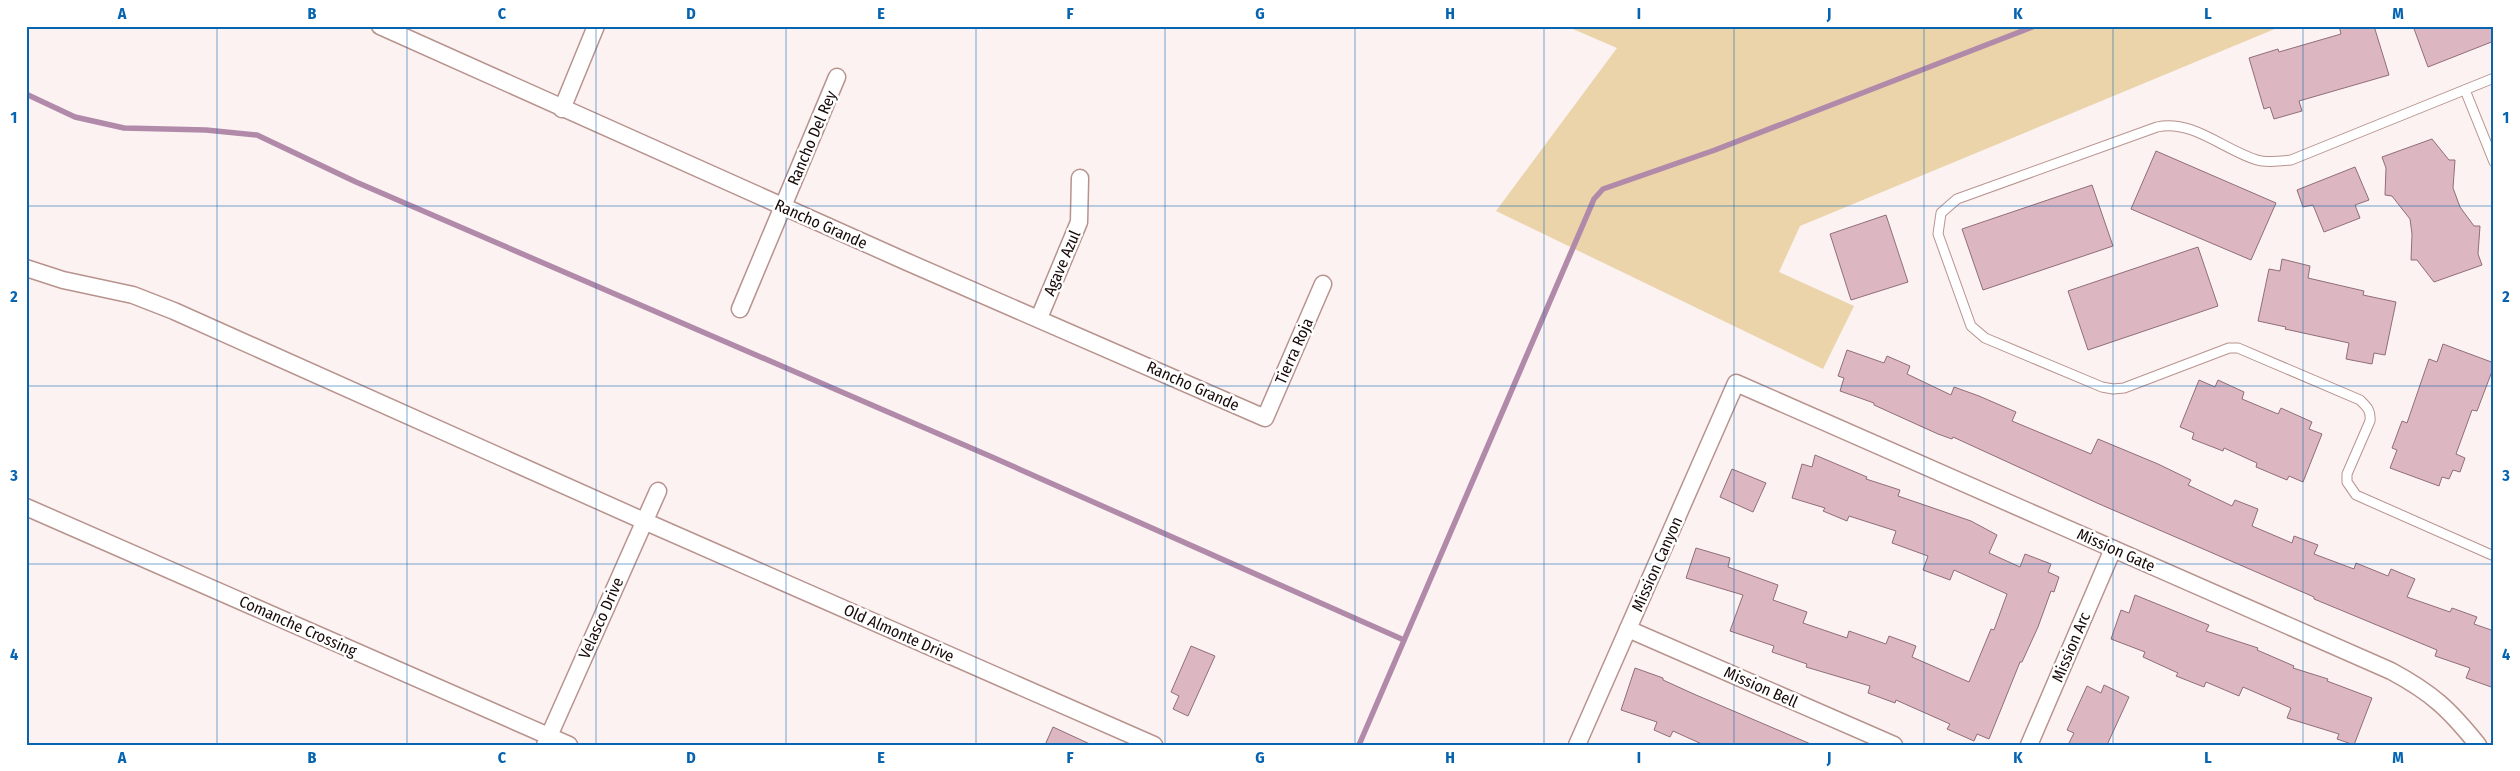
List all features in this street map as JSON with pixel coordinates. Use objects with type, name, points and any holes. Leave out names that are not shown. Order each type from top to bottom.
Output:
[{"type":"street","name":"Rancho Grande","points":[[380,26],[783,207],[1265,418]]},
{"type":"street","points":[[562,109],[596,26]]},
{"type":"street","name":"Rancho Del Rey","points":[[740,309],[838,77]]},
{"type":"street","name":"Agave Azul","points":[[1039,318],[1079,222],[1080,178]]},
{"type":"street","name":"Old Almonte Drive","points":[[26,268],[63,280],[133,295],[174,311],[1135,741],[1154,745]]},
{"type":"street","name":"Tierra Roja","points":[[1265,418],[1323,284]]},
{"type":"street","name":"Mission Gate","points":[[1736,383],[2391,671],[2420,686],[2458,719],[2478,745]]},
{"type":"street","name":"Mission Canyon","points":[[1576,745],[1736,383]]},
{"type":"street","name":"Velasco Drive","points":[[547,740],[658,491]]},
{"type":"street","name":"Comanche Crossing","points":[[26,508],[547,740],[569,745]]},
{"type":"street","name":"Mission Arc","points":[[2029,745],[2113,549]]},
{"type":"street","name":"Mission Bell","points":[[1628,629],[1894,745]]},
{"type":"lane","points":[[2494,78],[2292,160],[2258,160],[2184,127],[2166,125],[2156,127],[1957,199],[1941,213],[1938,234],[1971,326],[1977,332],[1985,338],[2102,387],[2124,388],[2229,348],[2238,348],[2360,400],[2370,413],[2370,420],[2347,474],[2347,482],[2356,495],[2494,556]]},
{"type":"lane","points":[[2465,90],[2494,162]]},
{"type":"shaded area","points":[[1566,26],[2282,26],[1800,226],[1779,272],[1854,306],[1823,369],[1496,211],[1617,48]]},
{"type":"building","points":[[2339,26],[2374,26],[2389,75],[2299,101],[2302,111],[2274,119],[2270,107],[2264,109],[2249,58],[2278,49],[2279,52],[2341,34]]},
{"type":"building","points":[[2413,26],[2491,26],[2494,41],[2428,67]]},
{"type":"building","points":[[2432,139],[2449,160],[2455,160],[2453,188],[2460,207],[2474,226],[2480,226],[2478,254],[2482,265],[2434,282],[2417,260],[2411,260],[2412,234],[2410,219],[2392,196],[2385,195],[2386,168],[2382,157]]},
{"type":"building","points":[[2156,151],[2276,203],[2251,260],[2131,209]]},
{"type":"building","points":[[2355,167],[2369,200],[2355,205],[2360,218],[2324,232],[2313,205],[2303,207],[2297,190]]},
{"type":"building","points":[[2092,185],[2113,246],[1983,290],[1962,229]]},
{"type":"building","points":[[1886,215],[1908,282],[1851,300],[1830,234]]},
{"type":"building","points":[[2198,247],[2218,306],[2088,350],[2068,291]]},
{"type":"building","points":[[2282,259],[2310,266],[2308,278],[2364,291],[2363,295],[2396,302],[2385,355],[2374,353],[2372,364],[2346,359],[2349,343],[2258,321],[2269,269],[2280,271]]},
{"type":"building","points":[[2443,344],[2494,363],[2494,366],[2477,411],[2472,410],[2456,454],[2465,458],[2460,472],[2453,470],[2449,479],[2442,477],[2439,486],[2390,468],[2397,450],[2392,448],[2402,421],[2407,423],[2429,359],[2437,362]]},
{"type":"building","points":[[1847,350],[1884,363],[1887,356],[1910,366],[1907,374],[1951,395],[1954,387],[2016,412],[2012,421],[2091,454],[2098,439],[2158,464],[2191,480],[2188,485],[2232,506],[2235,500],[2258,509],[2252,526],[2292,543],[2294,536],[2318,545],[2314,554],[2354,569],[2356,563],[2388,576],[2391,569],[2415,579],[2407,597],[2450,612],[2452,608],[2477,617],[2474,624],[2494,631],[2494,688],[2466,678],[2470,668],[2435,656],[2437,650],[2314,599],[2314,597],[2097,503],[1953,437],[1952,439],[1938,434],[1874,405],[1874,403],[1840,391],[1844,378],[1838,376]]},
{"type":"building","points":[[2199,380],[2215,387],[2218,380],[2244,392],[2242,399],[2278,414],[2281,408],[2312,422],[2309,429],[2322,434],[2303,482],[2289,476],[2287,480],[2256,467],[2257,463],[2224,448],[2223,451],[2192,439],[2194,433],[2180,427]]},
{"type":"building","points":[[1815,455],[1867,477],[1866,479],[1900,490],[1898,496],[1971,521],[1997,535],[1989,553],[2020,567],[2025,554],[2051,564],[2048,572],[2059,577],[2054,592],[2051,591],[2038,627],[2022,662],[2020,662],[1989,739],[1977,734],[1974,741],[1947,729],[1950,724],[1896,700],[1895,703],[1868,693],[1870,686],[1806,667],[1807,664],[1772,652],[1774,646],[1730,631],[1743,595],[1686,578],[1696,548],[1730,558],[1728,567],[1778,585],[1773,600],[1807,612],[1803,623],[1847,638],[1849,631],[1886,644],[1889,636],[1916,646],[1912,657],[1969,682],[1991,629],[1994,630],[2007,594],[1954,570],[1950,580],[1923,570],[1928,556],[1892,543],[1896,531],[1849,516],[1847,521],[1823,511],[1825,508],[1792,498],[1802,464],[1812,467]]},
{"type":"building","points":[[1732,469],[1766,483],[1753,512],[1720,497]]},
{"type":"building","points":[[2135,595],[2209,625],[2206,631],[2258,648],[2257,650],[2294,666],[2293,668],[2328,679],[2327,681],[2372,698],[2354,745],[2337,739],[2339,734],[2287,718],[2291,708],[2243,687],[2239,696],[2206,682],[2204,687],[2176,676],[2178,673],[2143,657],[2145,652],[2111,639],[2121,610],[2129,613]]},
{"type":"building","points":[[1191,646],[1215,656],[1188,716],[1173,709],[1179,696],[1171,692]]},
{"type":"building","points":[[1635,668],[1663,678],[1663,680],[1696,695],[1813,745],[1704,745],[1673,731],[1670,737],[1654,730],[1657,722],[1621,710]]},
{"type":"building","points":[[2104,685],[2129,697],[2107,745],[2068,745],[2074,733],[2067,730],[2087,686],[2101,693]]},
{"type":"building","points":[[1053,727],[1092,745],[1045,745]]},
{"type":"waterway","points":[[1359,745],[1594,199],[1603,189],[1715,150],[2035,26]]},
{"type":"waterway","points":[[26,94],[75,117],[124,128],[206,130],[257,135],[356,182],[992,457],[1404,640]]}]
